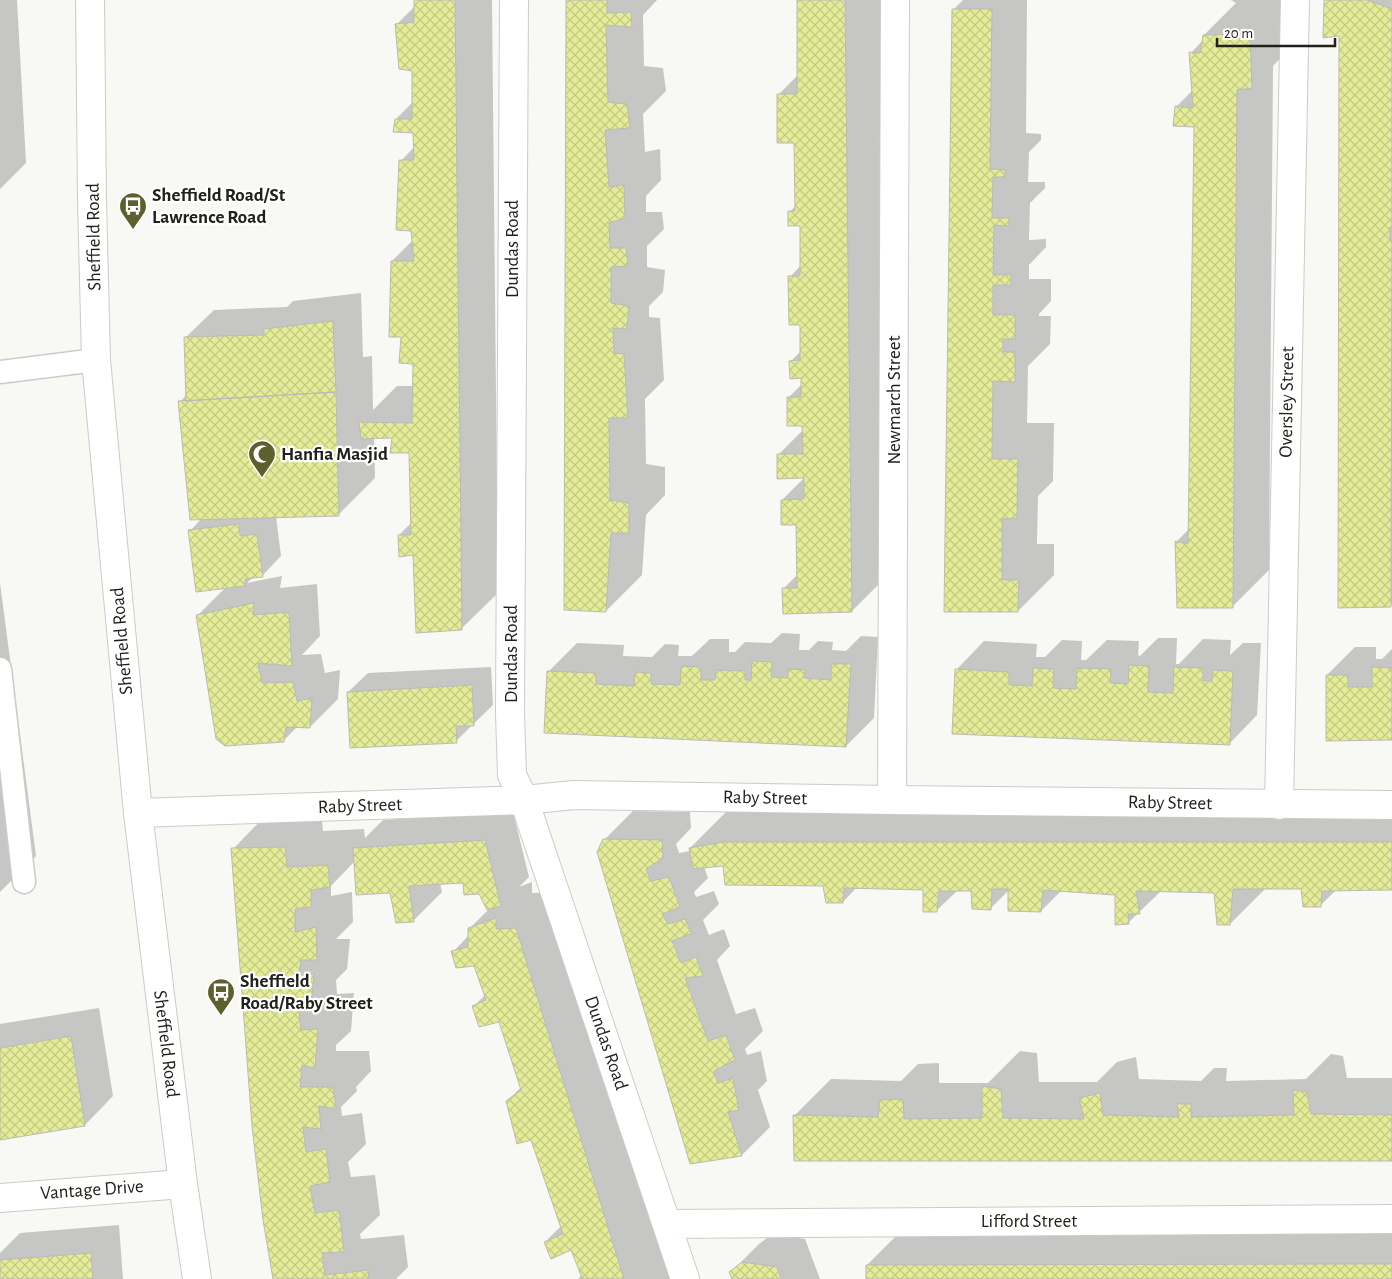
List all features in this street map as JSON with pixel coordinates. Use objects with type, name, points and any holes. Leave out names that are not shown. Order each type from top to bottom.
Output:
[{"type":"street","name":"Sheffield Road","points":[[90,0],[96,360],[138,813],[183,1184],[197,1279]]},
{"type":"street","name":"Dundas Road","points":[[514,0],[510,713],[512,775],[524,800],[685,1279]]},
{"type":"street","name":"Newmarch Street","points":[[892,800],[895,0]]},
{"type":"street","name":"Oversley Street","points":[[1279,804],[1295,0]]},
{"type":"street","name":"Raby Street","points":[[138,813],[524,800],[574,795],[1392,805]]},
{"type":"street","name":"Vantage Drive","points":[[0,1198],[183,1184]]},
{"type":"street","name":"Lifford Street","points":[[667,1224],[1392,1219]]},
{"type":"lane","points":[[0,372],[96,360]]},
{"type":"lane","points":[[0,670],[24,882]]},
{"type":"building","points":[[414,0],[455,0],[462,630],[416,633],[413,555],[399,557],[398,535],[411,535],[409,453],[390,453],[392,438],[361,439],[359,422],[412,423],[413,364],[399,363],[401,337],[389,337],[391,261],[414,261],[411,231],[396,230],[399,160],[414,160],[413,133],[393,132],[395,119],[412,119],[412,71],[399,69],[395,24],[414,22]]},
{"type":"building","points":[[566,0],[607,0],[607,13],[631,12],[632,27],[606,25],[608,102],[627,104],[630,128],[605,130],[609,187],[624,185],[625,218],[609,223],[610,248],[626,248],[628,266],[611,267],[611,303],[629,306],[627,329],[613,328],[614,353],[624,354],[628,418],[609,418],[610,500],[629,503],[629,533],[611,533],[606,612],[564,610]]},
{"type":"building","points":[[797,0],[845,0],[852,612],[783,614],[782,588],[797,588],[796,525],[781,525],[781,500],[804,499],[804,478],[777,479],[777,454],[803,454],[802,426],[787,426],[787,397],[801,397],[801,378],[790,379],[789,361],[800,360],[800,325],[789,325],[788,276],[800,276],[800,226],[788,226],[788,211],[795,211],[794,143],[777,143],[777,94],[797,94]]},
{"type":"building","points":[[1324,0],[1367,0],[1392,9],[1392,227],[1390,227],[1390,240],[1392,240],[1391,607],[1338,608],[1339,36],[1323,38]]},
{"type":"building","points":[[952,9],[992,9],[990,169],[1005,170],[1005,177],[993,177],[992,218],[1009,218],[1009,226],[994,225],[993,275],[1011,275],[1011,285],[993,285],[993,315],[1015,315],[1015,339],[1003,339],[1003,352],[1015,352],[1015,382],[993,381],[992,459],[1018,459],[1017,518],[1002,519],[1002,580],[1019,580],[1018,612],[944,612]]},
{"type":"building","points":[[1250,34],[1252,88],[1237,90],[1233,608],[1177,608],[1175,541],[1188,544],[1194,127],[1173,126],[1175,106],[1193,108],[1189,52],[1200,53],[1203,35]]},
{"type":"building","points":[[333,321],[336,392],[186,401],[184,337],[264,335],[264,329]]},
{"type":"building","name":"Hanfia Masjid","points":[[336,392],[339,516],[190,520],[178,401]]},
{"type":"building","points":[[239,524],[240,536],[257,534],[263,577],[245,579],[245,586],[196,592],[188,530]]},
{"type":"building","points":[[254,603],[253,615],[289,612],[292,666],[258,663],[262,683],[293,682],[297,701],[312,698],[310,728],[286,727],[284,742],[225,746],[216,739],[196,615]]},
{"type":"building","points":[[752,661],[772,662],[771,677],[788,678],[788,669],[805,670],[804,678],[831,680],[831,664],[851,664],[846,747],[544,733],[547,671],[596,673],[596,684],[634,686],[635,672],[651,673],[651,684],[680,685],[681,666],[701,667],[701,680],[715,680],[716,670],[745,671],[745,680],[751,680]]},
{"type":"building","points":[[1129,665],[1149,666],[1148,692],[1173,693],[1174,667],[1203,668],[1203,681],[1212,681],[1213,670],[1233,671],[1230,745],[952,734],[955,669],[1009,672],[1009,685],[1032,686],[1033,668],[1054,669],[1053,688],[1076,689],[1077,668],[1111,669],[1110,683],[1128,684]]},
{"type":"building","points":[[1372,667],[1392,668],[1392,740],[1326,741],[1326,675],[1348,675],[1348,687],[1372,687]]},
{"type":"building","points":[[472,685],[474,726],[456,726],[457,743],[350,748],[347,692]]},
{"type":"building","points":[[603,839],[662,840],[663,858],[646,869],[651,881],[669,877],[680,907],[662,914],[668,924],[685,919],[692,933],[672,941],[681,963],[696,957],[703,976],[685,978],[708,1041],[726,1035],[735,1060],[714,1071],[718,1083],[733,1078],[739,1110],[728,1112],[742,1156],[690,1164],[597,852]]},
{"type":"building","points":[[485,840],[501,906],[487,910],[479,894],[464,895],[463,883],[409,886],[414,922],[396,923],[390,893],[356,895],[353,848]]},
{"type":"building","points":[[724,842],[1392,842],[1392,890],[1322,891],[1321,907],[1303,907],[1301,889],[1233,889],[1230,925],[1217,925],[1214,893],[1136,891],[1140,914],[1128,914],[1129,924],[1115,925],[1115,895],[1043,890],[1041,912],[1008,911],[1008,889],[992,889],[991,910],[972,909],[971,891],[939,891],[937,912],[923,912],[923,890],[844,888],[843,903],[826,903],[823,886],[725,885],[723,866],[693,869],[689,848]]},
{"type":"building","points":[[285,847],[287,867],[328,865],[330,887],[311,890],[311,907],[295,909],[295,932],[316,927],[317,960],[301,960],[299,975],[314,974],[311,1006],[299,1011],[301,1030],[318,1029],[315,1068],[302,1065],[300,1087],[333,1087],[336,1109],[319,1106],[321,1129],[303,1127],[306,1152],[326,1149],[330,1182],[310,1186],[315,1213],[339,1210],[344,1252],[322,1253],[325,1275],[368,1270],[369,1279],[273,1279],[263,1220],[252,1126],[231,848]]},
{"type":"building","points":[[496,918],[496,929],[516,928],[624,1279],[580,1279],[582,1278],[571,1250],[551,1259],[544,1242],[563,1234],[531,1140],[517,1144],[506,1101],[521,1090],[499,1022],[479,1027],[472,1006],[486,1000],[474,966],[456,968],[451,951],[468,947],[468,928]]},
{"type":"building","points":[[71,1036],[85,1126],[0,1140],[0,1048]]},
{"type":"building","points":[[982,1086],[1001,1089],[1003,1118],[1084,1119],[1079,1098],[1100,1093],[1103,1115],[1179,1117],[1177,1104],[1191,1104],[1191,1117],[1294,1115],[1293,1090],[1307,1092],[1311,1114],[1392,1115],[1392,1161],[794,1161],[793,1115],[878,1117],[880,1100],[903,1099],[904,1119],[982,1118]]},
{"type":"building","points":[[91,1253],[93,1279],[0,1279],[0,1260]]},
{"type":"building","points":[[742,1262],[777,1267],[781,1279],[732,1279],[729,1272]]},
{"type":"building","points":[[1392,1264],[1392,1279],[866,1279],[866,1265]]},
{"type":"place","name":"Sheffield Road/St Lawrence Road","points":[[133,230]]},
{"type":"place","name":"Hanfia Masjid","points":[[262,478]]},
{"type":"place","name":"Sheffield Road/Raby Street","points":[[221,1016]]}]
